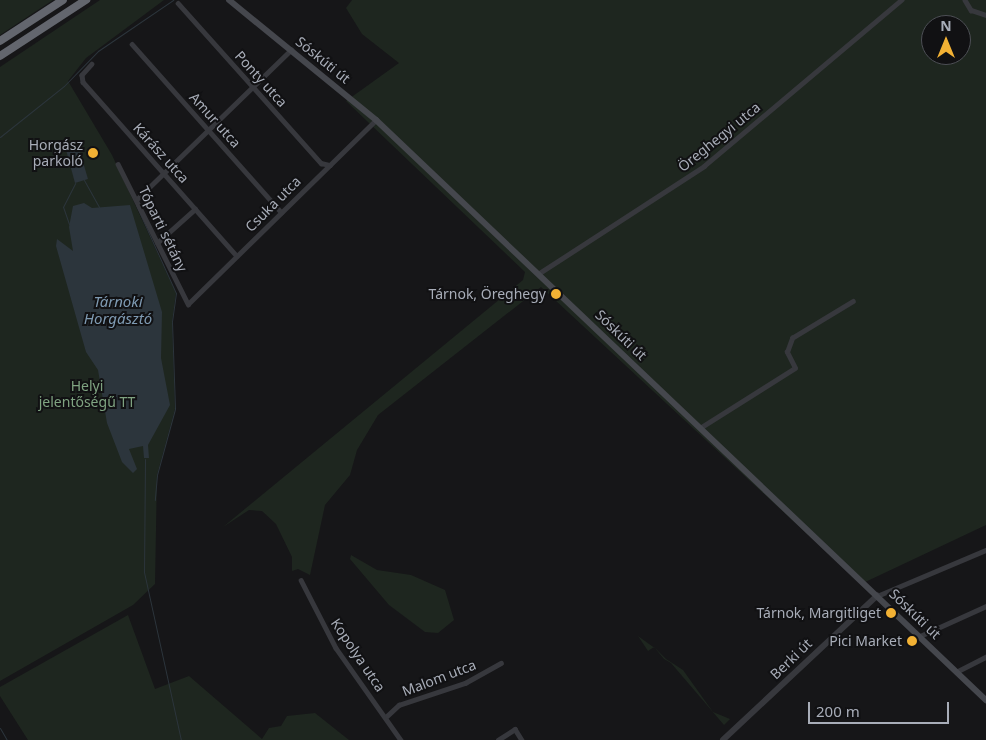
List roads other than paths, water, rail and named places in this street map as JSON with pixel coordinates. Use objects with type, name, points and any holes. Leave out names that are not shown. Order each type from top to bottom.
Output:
[{"type":"highway","points":[[0,41],[63,0]]},
{"type":"highway","points":[[0,56],[86,0]]},
{"type":"main road","name":"Sóskúti út","points":[[229,0],[376,120],[986,700]]},
{"type":"street","name":"Öreghegyi utca","points":[[538,274],[704,166],[901,0]]},
{"type":"street","points":[[965,0],[971,10],[986,15]]},
{"type":"street","name":"Ponty utca","points":[[178,4],[321,163],[330,165]]},
{"type":"street","name":"Amur utca","points":[[132,44],[281,212]]},
{"type":"street","points":[[136,200],[291,50]]},
{"type":"street","name":"Kárász utca","points":[[92,64],[82,75],[83,82],[237,256]]},
{"type":"street","name":"Csuka utca","points":[[188,304],[376,120]]},
{"type":"street","name":"Tóparti sétány","points":[[118,164],[188,304]]},
{"type":"street","points":[[157,243],[195,209]]},
{"type":"street","points":[[700,428],[795,368],[787,352],[792,338],[853,301]]},
{"type":"street","points":[[877,596],[986,550]]},
{"type":"street","name":"Kopolya utca","points":[[301,580],[336,648],[387,716],[401,740]]},
{"type":"street","name":"Berki út","points":[[723,740],[877,596]]},
{"type":"street","points":[[920,636],[986,606]]},
{"type":"street","points":[[956,672],[986,657]]},
{"type":"street","name":"Malom utca","points":[[387,716],[399,705],[465,683],[501,663]]},
{"type":"street","points":[[498,740],[515,729],[522,740]]},
{"type":"water","points":[[77,142],[88,179],[75,183],[65,146]]},
{"type":"water","name":"Tárnoki Horgásztó","points":[[84,203],[92,208],[130,205],[162,312],[161,358],[170,405],[148,445],[149,458],[144,458],[143,446],[129,449],[137,469],[133,473],[122,462],[107,423],[98,370],[86,352],[56,246],[57,239],[73,251],[69,227],[73,206]]},
{"type":"waterway","points":[[0,137],[64,86],[98,51],[173,0]]},
{"type":"waterway","points":[[84,180],[99,207]]},
{"type":"waterway","points":[[69,224],[63,207],[75,183]]},
{"type":"waterway","points":[[136,205],[176,293],[172,322],[175,409],[157,475],[155,500]]},
{"type":"waterway","points":[[145,459],[144,572],[181,740]]},
{"type":"waterway","points":[[0,728],[7,740]]},
{"type":"place","name":"Horgász parkoló","points":[[93,153]]},
{"type":"place","name":"Tárnok, Öreghegy","points":[[556,294]]},
{"type":"place","name":"Tárnok, Margitliget","points":[[891,613]]},
{"type":"place","name":"Pici Market","points":[[912,641]]},
{"type":"park label","name":"Helyi jelentőségű TT","points":[[87,394]]}]
